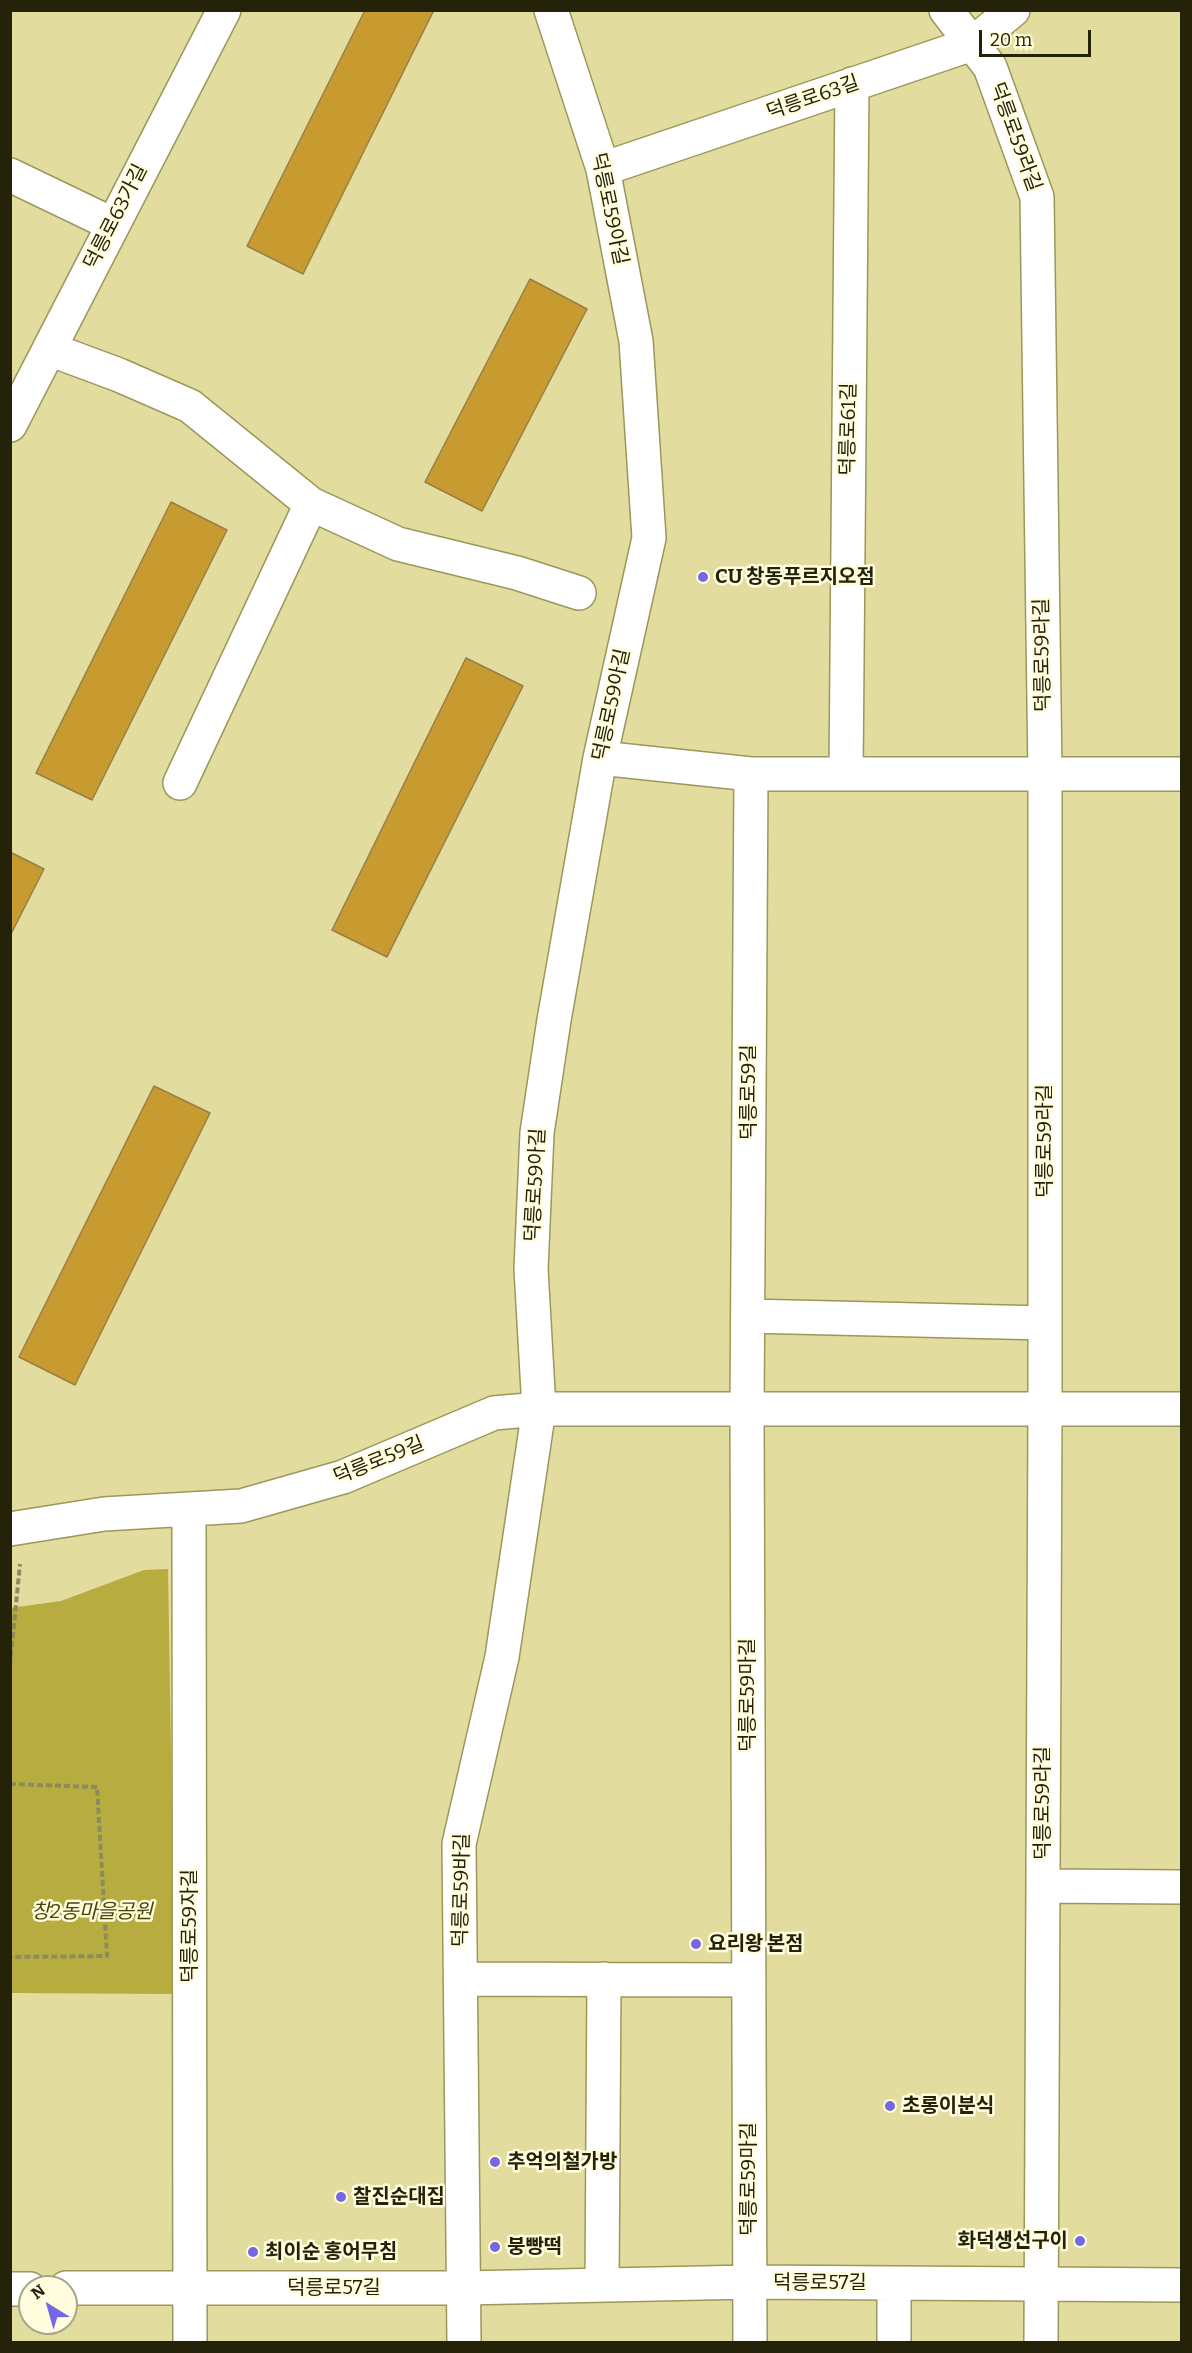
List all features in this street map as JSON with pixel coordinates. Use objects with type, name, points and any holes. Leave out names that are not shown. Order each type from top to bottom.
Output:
[{"type":"street","name":"덕릉로63가길","points":[[10,425],[224,10]]},
{"type":"street","name":"덕릉로59아길","points":[[539,1409],[531,1269],[537,1133],[554,1020],[600,758],[649,538],[636,341],[603,170],[551,10]]},
{"type":"street","name":"덕릉로59라길","points":[[946,10],[990,67],[1037,196],[1045,774],[1041,2343]]},
{"type":"street","name":"덕릉로63길","points":[[603,170],[972,44],[1013,10]]},
{"type":"street","name":"덕릉로61길","points":[[846,774],[852,84]]},
{"type":"street","points":[[10,175],[112,224]]},
{"type":"street","points":[[49,349],[119,375],[190,406],[311,504],[398,544],[517,573],[579,593]]},
{"type":"street","points":[[180,783],[311,504]]},
{"type":"street","points":[[600,758],[751,774],[1182,774]]},
{"type":"street","name":"덕릉로59길","points":[[747,1410],[751,774]]},
{"type":"street","points":[[748,1316],[1045,1323]]},
{"type":"street","name":"덕릉로59길","points":[[10,1529],[104,1515],[241,1506],[343,1477],[494,1413],[539,1409],[1182,1409]]},
{"type":"street","name":"덕릉로59바길","points":[[464,2343],[459,1844],[502,1657],[539,1409]]},
{"type":"street","name":"덕릉로59마길","points":[[747,1410],[750,2343]]},
{"type":"street","name":"덕릉로59자길","points":[[189,1510],[190,2343]]},
{"type":"street","points":[[1043,1886],[1182,1887]]},
{"type":"street","points":[[461,1978],[749,1980]]},
{"type":"street","points":[[602,2285],[604,1979]]},
{"type":"street","name":"덕릉로57길","points":[[78,2288],[465,2288],[750,2282],[1182,2285]]},
{"type":"street","name":"덕릉로57길","points":[[894,2283],[894,2343]]},
{"type":"path","points":[[10,1665],[20,1562],[47,1523]]},
{"type":"path","points":[[10,1784],[97,1787],[107,1956],[10,1957]]},
{"type":"green space","name":"창2동마을공원","points":[[168,1569],[175,1994],[11,1993],[10,1608],[61,1601],[144,1570]]},
{"type":"building","points":[[365,10],[434,10],[303,274],[247,246]]},
{"type":"building","points":[[530,279],[587,309],[482,511],[425,482]]},
{"type":"building","points":[[171,502],[227,530],[92,800],[36,773]]},
{"type":"building","points":[[466,658],[523,686],[387,957],[332,930]]},
{"type":"building","points":[[10,852],[44,869],[10,936]]},
{"type":"building","points":[[154,1086],[210,1113],[75,1385],[19,1357]]},
{"type":"place","name":"CU 창동푸르지오점","points":[[703,577]]},
{"type":"place","name":"요리왕 본점","points":[[696,1944]]},
{"type":"place","name":"초롱이분식","points":[[890,2106]]},
{"type":"place","name":"추억의철가방","points":[[495,2162]]},
{"type":"place","name":"찰진순대집","points":[[341,2197]]},
{"type":"place","name":"화덕생선구이","points":[[1080,2241]]},
{"type":"place","name":"붕빵떡","points":[[495,2247]]},
{"type":"place","name":"최이순 홍어무침","points":[[253,2252]]}]
